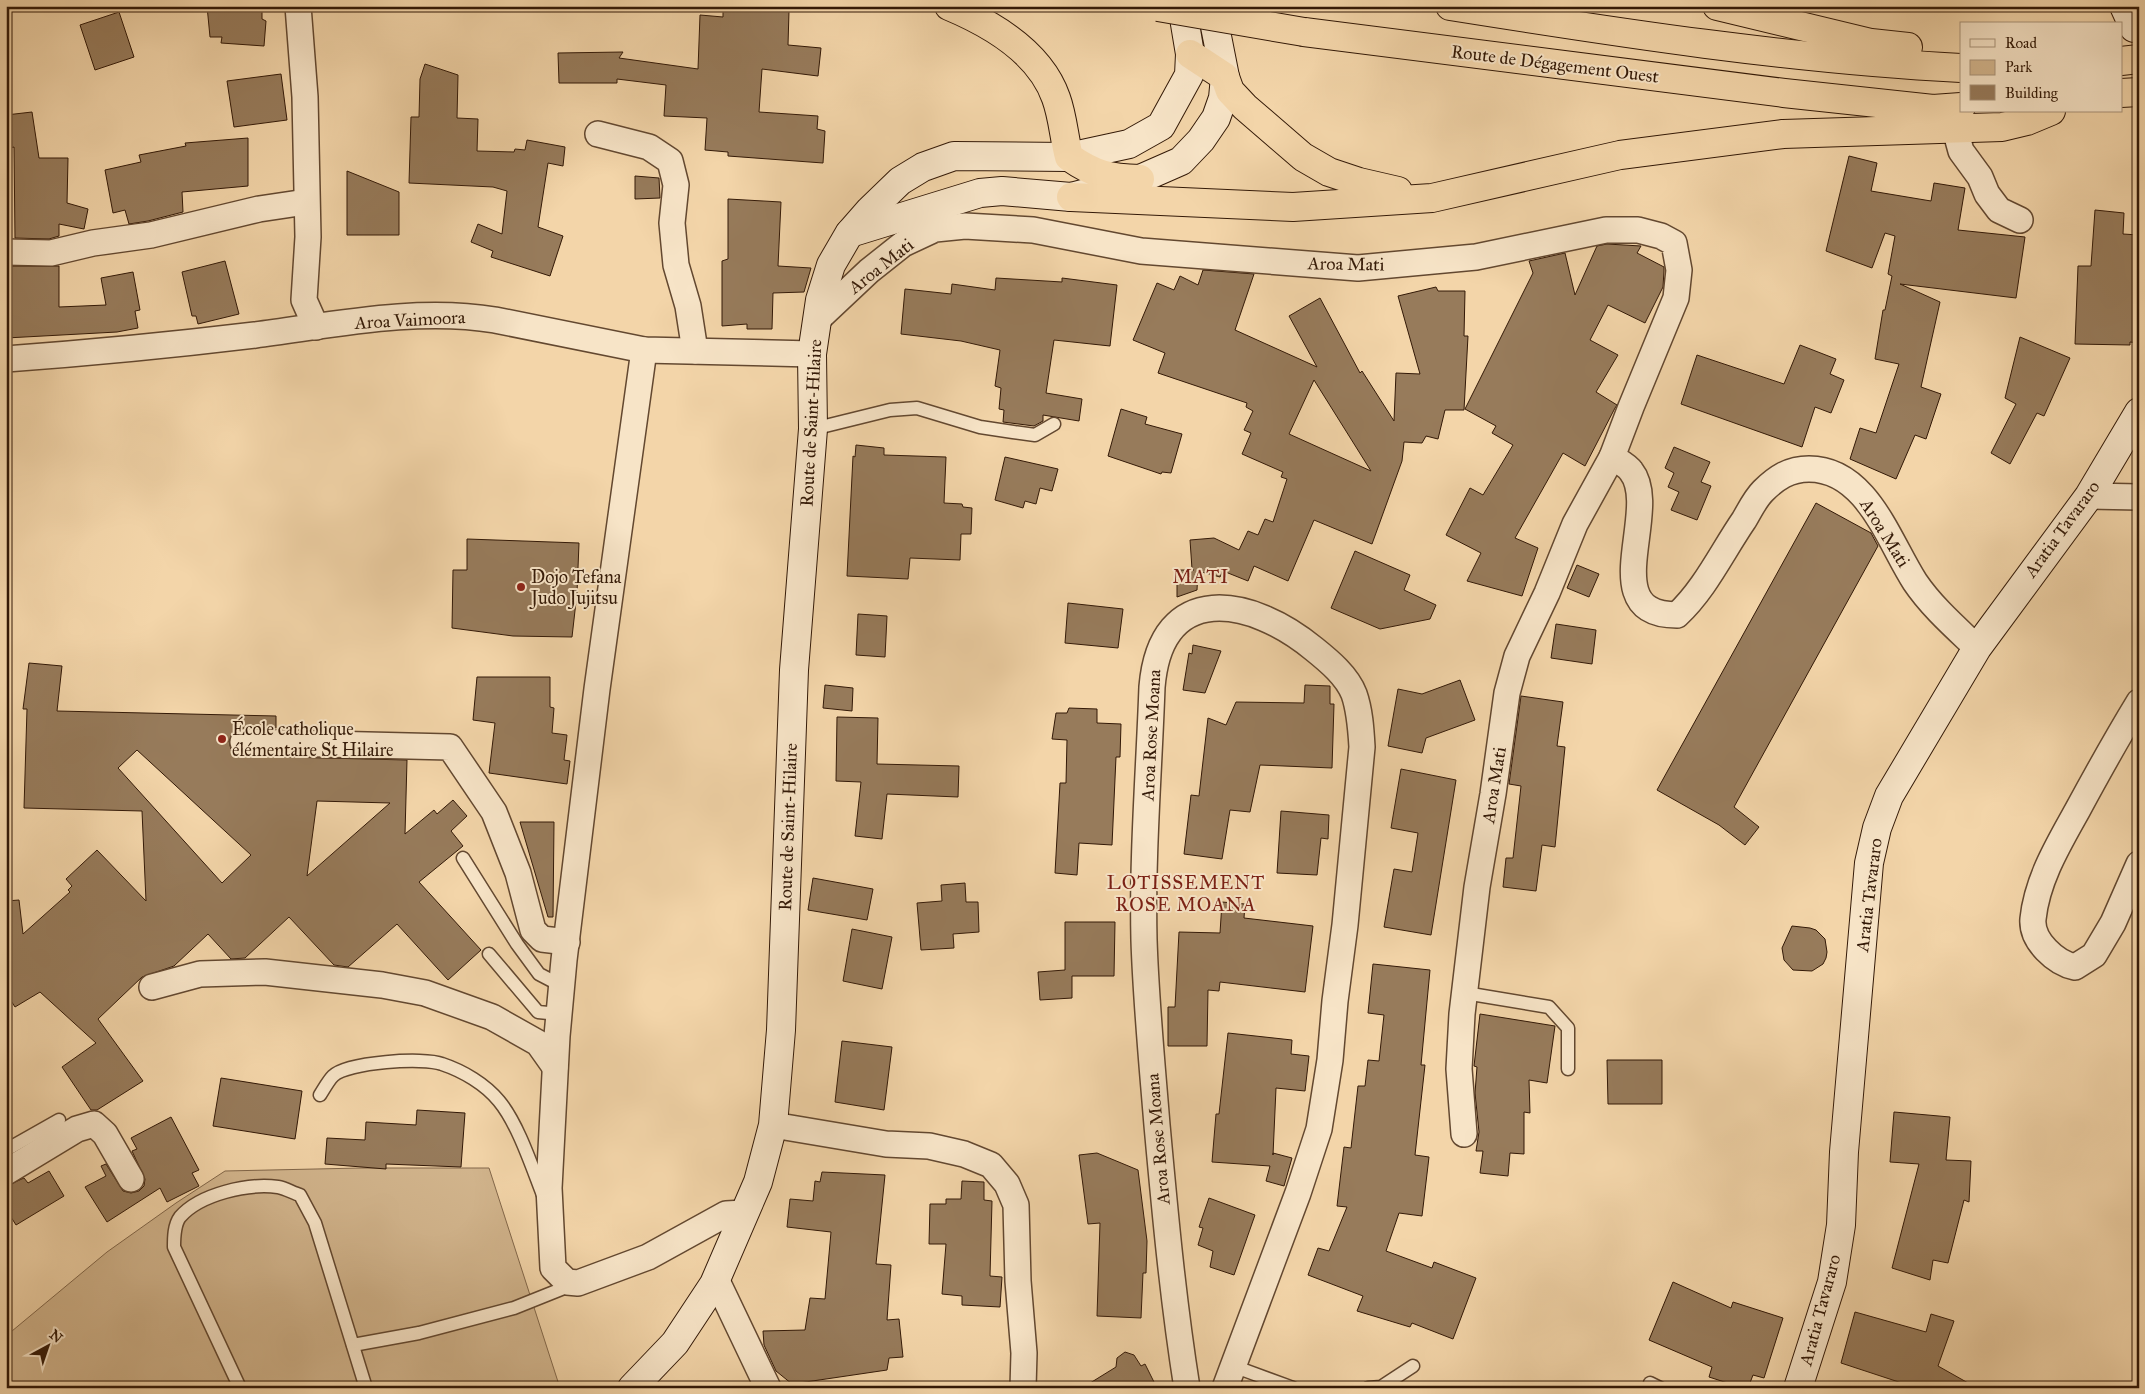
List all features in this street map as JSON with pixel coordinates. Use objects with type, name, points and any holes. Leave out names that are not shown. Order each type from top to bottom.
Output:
[{"type":"highway","points":[[949,6],[996,31],[1017,45],[1047,75],[1057,99],[1069,157],[1087,170],[1102,176],[1140,179]]},
{"type":"highway","points":[[1450,6],[1656,39],[1834,59],[1960,68]]},
{"type":"highway","points":[[1717,6],[1871,43],[1960,54]]},
{"type":"highway","name":"Route de Dégagement Ouest","points":[[1163,7],[1304,32],[1784,93],[1933,109],[1958,118]]},
{"type":"highway","points":[[1190,54],[1225,77],[1230,90],[1245,107],[1303,157],[1329,172],[1359,182],[1432,198]]},
{"type":"highway","points":[[2122,61],[2139,59]]},
{"type":"highway","points":[[2122,93],[2139,92]]},
{"type":"highway","points":[[1072,197],[1293,207],[1432,198],[1620,155],[1783,134],[1958,118],[2002,127],[2027,121],[2049,112]]},
{"type":"main road","points":[[849,234],[980,193],[1002,191],[1072,197],[1140,179],[1181,161],[1201,140],[1216,118],[1223,98],[1225,77],[1212,6]]},
{"type":"main road","name":"Route de Saint-Hilaire","points":[[632,1388],[675,1343],[716,1279],[758,1182],[773,1125],[781,1039],[794,670],[813,428],[812,354],[820,300],[831,265],[849,234],[900,181],[931,164],[954,156],[1069,157],[1129,144],[1161,126],[1189,75],[1190,54],[1163,7]]},
{"type":"main road","name":"Aratia Tavararo","points":[[1798,1388],[1832,1282],[1841,1225],[1844,1152],[1869,863],[1877,828],[1889,796],[1977,648],[2089,496],[2139,412]]},
{"type":"street","points":[[298,6],[305,97],[308,237],[304,300],[316,327]]},
{"type":"street","points":[[1958,118],[1961,152],[1980,177],[1987,194],[1999,210],[2020,220]]},
{"type":"street","points":[[598,134],[649,147],[670,161],[676,185],[672,223],[676,265],[688,306],[695,351]]},
{"type":"street","points":[[6,252],[51,252],[93,243],[151,236],[260,209],[306,202]]},
{"type":"street","name":"Aroa Mati","points":[[818,318],[869,271],[903,244],[935,229],[965,226],[1033,230],[1140,251],[1358,268],[1476,258],[1606,230],[1638,230],[1661,236],[1674,243],[1679,270],[1676,298],[1630,407],[1612,457],[1576,524],[1547,593],[1517,656],[1510,684],[1477,888],[1465,993],[1460,1069],[1464,1134]]},
{"type":"street","name":"Aroa Vaimoora","points":[[6,359],[192,342],[403,318],[474,317],[644,350],[812,354]]},
{"type":"street","points":[[644,350],[597,689],[566,942],[555,1067],[549,1212],[553,1268],[567,1282],[578,1283],[648,1257],[726,1214],[744,1213]]},
{"type":"street","name":"Aroa Mati","points":[[1612,457],[1631,471],[1639,489],[1633,567],[1637,597],[1646,608],[1660,615],[1676,615],[1695,598],[1761,494],[1777,477],[1797,469],[1818,469],[1840,477],[1858,491],[1874,510],[1916,584],[1940,613],[1977,648]]},
{"type":"street","points":[[2089,496],[2139,497]]},
{"type":"street","name":"Aroa Rose Moana","points":[[1187,1388],[1175,1316],[1164,1222],[1147,1019],[1144,938],[1145,856],[1152,687],[1154,662],[1160,644],[1169,631],[1183,619],[1201,610],[1224,607],[1248,611],[1270,620],[1304,640],[1344,676],[1354,694],[1361,722],[1362,747],[1330,1060],[1318,1129],[1304,1176],[1229,1377]]},
{"type":"street","points":[[2139,702],[2112,746],[2045,871],[2032,921],[2042,944],[2054,958],[2063,964],[2075,967],[2094,956],[2113,923],[2139,864]]},
{"type":"street","points":[[243,742],[450,747],[494,812],[518,873],[533,930],[542,939],[566,942]]},
{"type":"street","points":[[152,987],[200,974],[265,972],[382,985],[425,993],[492,1017],[538,1043],[555,1067]]},
{"type":"street","points":[[6,1172],[77,1128],[94,1124],[105,1134],[131,1179]]},
{"type":"street","points":[[773,1125],[886,1144],[929,1146],[964,1154],[991,1165],[1006,1184],[1016,1205],[1018,1281],[1024,1353],[1023,1388]]},
{"type":"street","points":[[716,1279],[768,1388]]},
{"type":"lane","points":[[813,428],[890,410],[917,408],[980,427],[1035,435],[1054,424]]},
{"type":"lane","points":[[463,858],[517,944],[539,974],[562,986]]},
{"type":"lane","points":[[489,954],[538,1012],[559,1014]]},
{"type":"lane","points":[[1465,993],[1550,1007],[1568,1028],[1568,1069]]},
{"type":"lane","points":[[320,1095],[334,1075],[352,1067],[388,1061],[440,1063],[469,1076],[498,1100],[506,1112],[527,1154],[549,1212]]},
{"type":"lane","points":[[6,1150],[59,1120]]},
{"type":"lane","points":[[240,1388],[174,1247],[174,1234],[179,1218],[201,1199],[234,1189],[278,1187],[300,1195],[315,1223],[366,1388]]},
{"type":"lane","points":[[353,1345],[419,1333],[514,1308],[578,1283]]},
{"type":"lane","points":[[1368,1388],[1381,1387],[1414,1366]]},
{"type":"lane","points":[[1229,1377],[1293,1388]]},
{"type":"green space","points":[[489,1168],[560,1388],[6,1388],[6,1336],[107,1252],[225,1171]]},
{"type":"building","points":[[207,6],[262,6],[262,19],[266,21],[264,46],[221,43],[222,37],[210,37]]},
{"type":"building","points":[[723,7],[789,11],[788,45],[821,48],[818,76],[762,69],[759,112],[818,116],[817,129],[825,131],[823,163],[728,156],[728,152],[705,150],[707,118],[664,116],[666,85],[617,79],[617,83],[559,83],[558,53],[623,52],[619,58],[698,69],[700,15],[723,17]]},
{"type":"building","points":[[119,12],[134,57],[95,70],[80,25]]},
{"type":"building","points":[[425,64],[458,75],[457,118],[478,119],[477,151],[514,152],[515,149],[525,150],[527,140],[565,147],[563,166],[548,163],[538,227],[563,236],[550,276],[491,257],[493,251],[471,242],[478,224],[502,234],[507,191],[493,187],[409,183],[411,117],[419,117],[420,79]]},
{"type":"building","points":[[281,74],[287,120],[234,127],[227,81]]},
{"type":"building","points":[[32,112],[39,158],[68,158],[67,203],[88,209],[84,229],[59,224],[59,236],[49,239],[15,238],[14,147],[6,149],[6,115]]},
{"type":"building","points":[[248,138],[248,186],[182,192],[183,212],[148,221],[129,224],[125,210],[113,213],[105,170],[141,162],[139,155],[186,146],[185,143]]},
{"type":"building","points":[[1849,156],[1877,163],[1871,191],[1931,201],[1934,183],[1965,188],[1958,230],[2025,237],[2016,298],[1900,284],[1940,302],[1921,387],[1941,394],[1926,439],[1915,435],[1896,479],[1850,459],[1860,428],[1876,433],[1899,364],[1875,359],[1883,310],[1885,310],[1892,276],[1888,274],[1895,236],[1885,233],[1872,268],[1826,251]]},
{"type":"building","points":[[347,171],[399,192],[399,235],[347,235]]},
{"type":"building","points":[[635,176],[659,178],[660,198],[635,199]]},
{"type":"building","points":[[728,199],[781,202],[778,266],[811,268],[804,292],[773,293],[772,329],[747,329],[747,324],[722,326],[722,261],[728,259]]},
{"type":"building","points":[[2095,210],[2124,213],[2123,234],[2139,235],[2139,343],[2130,342],[2130,345],[2075,344],[2078,266],[2091,266]]},
{"type":"building","points":[[1607,244],[1641,246],[1637,253],[1664,267],[1663,287],[1645,323],[1608,305],[1590,340],[1618,355],[1596,392],[1617,405],[1585,466],[1563,453],[1515,538],[1538,548],[1522,596],[1467,581],[1481,553],[1446,535],[1470,488],[1483,495],[1513,445],[1492,433],[1496,426],[1465,409],[1533,273],[1529,261],[1565,253],[1575,295],[1597,246]]},
{"type":"building","points":[[225,261],[239,314],[198,324],[196,316],[192,316],[182,272]]},
{"type":"building","points":[[6,266],[59,266],[59,307],[106,305],[101,278],[133,272],[140,310],[135,311],[138,328],[117,332],[6,338]]},
{"type":"building","points":[[1203,270],[1254,274],[1235,330],[1317,367],[1289,316],[1320,298],[1360,373],[1362,371],[1394,421],[1396,373],[1420,374],[1398,296],[1436,287],[1438,291],[1465,291],[1464,336],[1468,336],[1464,410],[1445,410],[1438,439],[1426,436],[1422,443],[1404,442],[1402,461],[1372,544],[1314,520],[1288,581],[1254,566],[1248,581],[1223,571],[1220,577],[1198,571],[1197,590],[1177,597],[1177,570],[1194,570],[1192,569],[1190,540],[1214,538],[1239,550],[1248,531],[1258,535],[1265,519],[1273,522],[1287,479],[1281,477],[1283,472],[1242,454],[1251,433],[1244,430],[1253,411],[1246,407],[1247,403],[1158,373],[1165,353],[1133,340],[1157,283],[1174,290],[1180,276],[1198,285]],"holes":[[[1314,380],[1371,471],[1289,434]]]},
{"type":"building","points":[[996,278],[1062,282],[1062,278],[1117,285],[1110,346],[1054,340],[1046,393],[1082,399],[1079,421],[1043,415],[1043,421],[1034,426],[1003,422],[1004,410],[999,409],[1001,388],[995,386],[1000,350],[961,341],[901,334],[905,289],[951,294],[952,284],[995,290]]},
{"type":"building","points":[[2020,337],[2070,358],[2044,416],[2037,413],[2010,464],[1991,453],[2016,404],[2005,398]]},
{"type":"building","points":[[1800,345],[1836,359],[1830,374],[1844,380],[1831,413],[1815,407],[1802,447],[1681,404],[1697,355],[1784,384]]},
{"type":"building","points":[[1121,409],[1147,417],[1145,424],[1182,434],[1171,473],[1162,472],[1161,474],[1108,456]]},
{"type":"building","points":[[856,445],[884,448],[884,455],[946,457],[944,503],[962,504],[963,507],[972,508],[971,534],[961,534],[960,560],[910,558],[908,579],[847,576],[853,456],[855,457]]},
{"type":"building","points":[[1674,447],[1710,462],[1701,482],[1711,486],[1697,520],[1671,510],[1679,492],[1668,487],[1674,473],[1665,468]]},
{"type":"building","points":[[1005,457],[1058,469],[1052,491],[1040,488],[1036,504],[1025,501],[1023,508],[995,500]]},
{"type":"building","points":[[1816,503],[1871,533],[1878,546],[1734,807],[1759,827],[1745,845],[1719,825],[1657,790]]},
{"type":"building","name":"Dojo Tefana Judo Jujitsu","points":[[467,539],[579,543],[577,593],[572,637],[513,636],[452,628],[453,570],[467,570]]},
{"type":"building","points":[[1355,551],[1410,575],[1404,590],[1436,605],[1430,619],[1380,629],[1331,608]]},
{"type":"building","points":[[1577,565],[1599,574],[1589,597],[1567,588]]},
{"type":"building","points":[[1068,603],[1123,609],[1118,648],[1065,643]]},
{"type":"building","points":[[858,614],[887,616],[885,657],[856,655]]},
{"type":"building","points":[[1556,624],[1596,630],[1592,664],[1551,658]]},
{"type":"building","points":[[1193,645],[1221,651],[1205,693],[1183,690],[1189,653],[1192,654]]},
{"type":"building","points":[[29,663],[62,666],[57,711],[276,716],[276,728],[243,728],[236,730],[229,741],[231,749],[236,754],[243,756],[407,760],[405,834],[434,810],[437,814],[453,800],[467,816],[451,831],[463,846],[419,882],[481,950],[448,980],[397,924],[348,967],[334,965],[289,917],[245,958],[231,959],[208,934],[174,966],[142,977],[98,1019],[143,1081],[97,1110],[91,1110],[62,1067],[96,1043],[40,992],[15,1007],[6,993],[6,901],[19,900],[23,934],[70,892],[68,890],[72,886],[66,879],[97,850],[146,901],[142,811],[24,808],[27,709],[23,709]],"holes":[[[137,750],[251,855],[222,883],[118,768]],[[317,801],[390,803],[307,876]]]},
{"type":"building","points":[[477,677],[550,677],[550,707],[554,708],[552,733],[567,735],[564,760],[570,761],[567,784],[489,773],[495,723],[473,720]]},
{"type":"building","points":[[1460,680],[1475,720],[1426,738],[1422,753],[1388,746],[1398,689],[1422,694]]},
{"type":"building","points":[[825,685],[853,688],[852,711],[823,708]]},
{"type":"building","points":[[1305,685],[1330,686],[1330,704],[1334,704],[1332,768],[1260,765],[1250,812],[1230,810],[1222,859],[1184,854],[1191,795],[1199,796],[1208,718],[1226,725],[1236,702],[1304,703]]},
{"type":"building","points":[[1521,696],[1563,702],[1557,746],[1565,747],[1555,847],[1542,845],[1536,891],[1503,887],[1506,858],[1513,858],[1521,786],[1509,784]]},
{"type":"building","points":[[1069,708],[1097,709],[1097,723],[1121,724],[1120,757],[1116,757],[1112,845],[1079,843],[1077,875],[1055,873],[1060,783],[1066,783],[1067,740],[1052,739],[1056,713],[1067,713]]},
{"type":"building","points":[[837,717],[878,718],[877,764],[959,766],[958,797],[887,794],[882,839],[855,836],[861,782],[836,781]]},
{"type":"building","points":[[1401,769],[1456,780],[1431,935],[1384,927],[1394,869],[1412,872],[1418,833],[1391,828]]},
{"type":"building","points":[[1281,811],[1329,815],[1328,839],[1321,838],[1317,875],[1277,873]]},
{"type":"building","points":[[520,822],[554,822],[553,917],[548,917]]},
{"type":"building","points":[[813,878],[873,889],[867,920],[808,910]]},
{"type":"building","points":[[965,883],[966,902],[978,902],[979,932],[953,934],[954,948],[921,950],[917,903],[942,901],[941,885]]},
{"type":"building","points":[[1222,902],[1245,904],[1244,918],[1313,926],[1305,992],[1220,982],[1219,991],[1208,990],[1207,1046],[1168,1046],[1168,1007],[1175,1007],[1179,932],[1220,933]]},
{"type":"building","points":[[1065,922],[1115,922],[1114,976],[1072,976],[1072,998],[1040,1000],[1038,972],[1065,970]]},
{"type":"building","points":[[1792,926],[1816,930],[1825,939],[1826,958],[1823,964],[1812,971],[1793,970],[1784,960],[1782,948]]},
{"type":"building","points":[[852,929],[892,937],[882,989],[843,981]]},
{"type":"building","points":[[1373,964],[1430,970],[1421,1065],[1425,1065],[1415,1155],[1429,1157],[1422,1216],[1399,1213],[1386,1251],[1432,1268],[1434,1262],[1476,1278],[1453,1339],[1412,1323],[1410,1327],[1357,1311],[1363,1296],[1308,1275],[1318,1248],[1329,1251],[1347,1207],[1337,1206],[1344,1147],[1351,1148],[1358,1086],[1365,1086],[1368,1060],[1379,1061],[1384,1015],[1368,1013]]},
{"type":"building","points":[[1480,1014],[1555,1026],[1547,1083],[1529,1080],[1530,1113],[1524,1112],[1524,1154],[1510,1153],[1508,1176],[1480,1173],[1483,1151],[1476,1151],[1479,1132],[1475,1093],[1477,1067],[1474,1066]]},
{"type":"building","points":[[1228,1033],[1292,1040],[1291,1054],[1309,1056],[1305,1091],[1276,1088],[1273,1153],[1292,1158],[1284,1186],[1266,1181],[1270,1166],[1212,1162],[1216,1114],[1219,1114]]},
{"type":"building","points":[[842,1041],[892,1047],[884,1110],[835,1102]]},
{"type":"building","points":[[1607,1060],[1662,1060],[1662,1104],[1608,1104]]},
{"type":"building","points":[[221,1078],[302,1091],[295,1139],[213,1126]]},
{"type":"building","points":[[417,1110],[465,1113],[461,1167],[386,1164],[386,1169],[325,1164],[327,1138],[365,1140],[366,1122],[416,1125]]},
{"type":"building","points":[[1894,1112],[1950,1117],[1946,1160],[1971,1161],[1969,1202],[1964,1200],[1948,1263],[1933,1260],[1930,1280],[1892,1268],[1919,1164],[1890,1162]]},
{"type":"building","points":[[171,1117],[199,1170],[192,1173],[199,1186],[167,1202],[160,1188],[107,1222],[85,1187],[106,1176],[101,1166],[106,1164],[123,1191],[131,1193],[139,1191],[144,1186],[145,1179],[132,1151],[137,1149],[131,1138]]},
{"type":"building","points":[[1097,1153],[1138,1170],[1147,1241],[1146,1273],[1143,1273],[1141,1318],[1097,1316],[1100,1223],[1088,1224],[1079,1155]]},
{"type":"building","points":[[49,1171],[64,1196],[16,1225],[6,1209],[6,1186],[24,1178],[28,1183]]},
{"type":"building","points":[[822,1172],[885,1175],[876,1264],[891,1265],[887,1320],[899,1319],[903,1357],[889,1358],[887,1370],[792,1384],[776,1371],[764,1345],[763,1331],[805,1330],[810,1298],[825,1299],[831,1232],[787,1227],[790,1199],[813,1201],[815,1181],[820,1182]]},
{"type":"building","points":[[962,1181],[984,1182],[984,1200],[992,1201],[990,1276],[1002,1277],[1000,1307],[962,1305],[962,1296],[942,1294],[946,1244],[929,1244],[930,1204],[946,1204],[946,1199],[961,1199]]},
{"type":"building","points":[[1209,1198],[1255,1215],[1234,1275],[1210,1267],[1213,1251],[1198,1245],[1203,1228],[1199,1227]]},
{"type":"building","points":[[1673,1282],[1731,1308],[1733,1302],[1783,1318],[1764,1378],[1753,1375],[1748,1388],[1743,1388],[1709,1377],[1712,1367],[1649,1340]]},
{"type":"building","points":[[1855,1312],[1926,1332],[1931,1314],[1954,1321],[1938,1366],[1977,1388],[1917,1388],[1841,1363]]},
{"type":"building","points":[[1125,1352],[1134,1355],[1141,1366],[1145,1364],[1157,1388],[1082,1388],[1116,1367],[1117,1358]]},
{"type":"place","name":"Dojo Tefana Judo Jujitsu","points":[[521,587]]},
{"type":"place","name":"École catholique élémentaire St Hilaire","points":[[222,739]]},
{"type":"district","name":"MATI","points":[[1201,576]]},
{"type":"district","name":"LOTISSEMENT ROSE MOANA","points":[[1186,893]]}]
